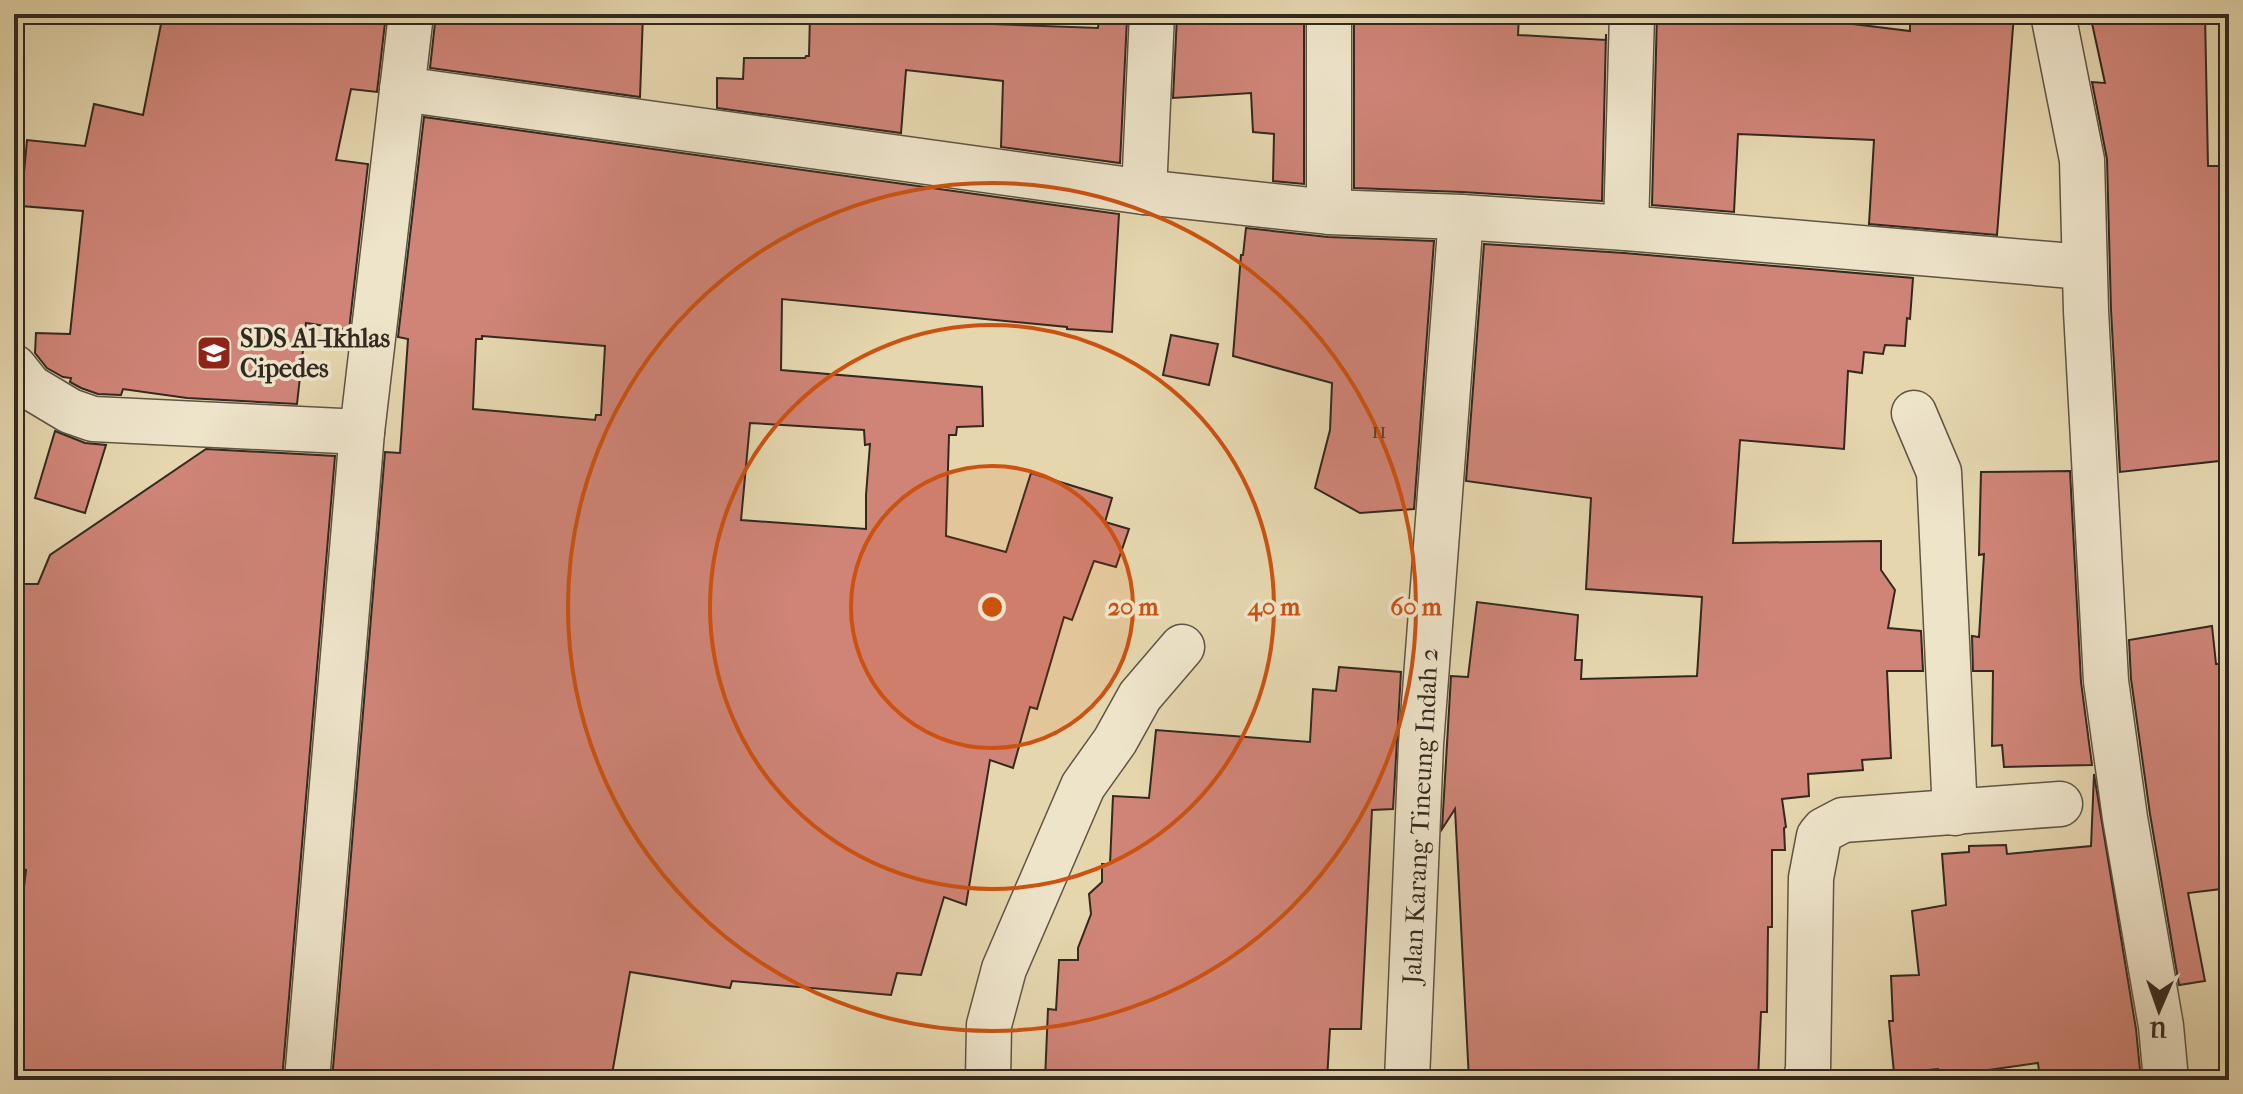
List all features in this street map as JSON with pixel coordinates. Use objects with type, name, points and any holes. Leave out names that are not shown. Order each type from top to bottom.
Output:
[{"type":"street","points":[[307,1080],[362,432],[411,14]]},
{"type":"street","points":[[1144,192],[1152,14]]},
{"type":"street","points":[[1329,14],[1329,212]]},
{"type":"street","points":[[1626,228],[1632,14]]},
{"type":"street","points":[[2053,14],[2082,160],[2084,267],[2106,681],[2125,818],[2161,1026],[2166,1080]]},
{"type":"street","points":[[402,89],[1144,192],[1329,212],[1626,228],[2084,267]]},
{"type":"street","name":"Jalan Karang Tineung Indah 2","points":[[1407,1080],[1421,744],[1461,217]]},
{"type":"street","points":[[14,367],[30,387],[53,403],[93,419],[362,432]]},
{"type":"street","points":[[1914,413],[1939,472],[1955,813]]},
{"type":"street","points":[[988,1080],[989,1025],[1004,969],[1083,786],[1115,741],[1140,696],[1182,647]]},
{"type":"street","points":[[1805,1080],[1808,1070],[1811,878],[1819,836],[1824,830],[1843,820],[2060,804]]},
{"type":"building","points":[[163,14],[386,14],[377,92],[351,89],[336,160],[368,164],[349,330],[306,323],[297,404],[187,398],[123,389],[121,395],[98,394],[47,368],[35,353],[36,333],[70,334],[83,211],[21,206],[27,140],[85,146],[94,104],[143,115]]},
{"type":"building","points":[[436,14],[643,14],[640,97],[430,68]]},
{"type":"building","points":[[810,14],[994,14],[993,24],[1098,28],[1099,17],[1127,19],[1120,163],[1001,147],[1003,81],[906,70],[901,133],[717,108],[717,78],[743,79],[744,58],[809,56]]},
{"type":"building","points":[[1194,14],[1304,14],[1304,184],[1273,181],[1274,134],[1253,132],[1251,93],[1173,98],[1177,16],[1193,17]]},
{"type":"building","points":[[1354,14],[1519,16],[1518,35],[1606,40],[1602,201],[1354,188]]},
{"type":"building","points":[[1657,14],[1780,15],[1910,31],[1910,22],[1918,23],[1918,14],[2014,14],[1997,235],[1869,224],[1874,140],[1738,134],[1734,212],[1652,205]]},
{"type":"building","points":[[2090,14],[2205,14],[2208,166],[2229,166],[2228,329],[2222,329],[2219,461],[2120,472],[2107,159],[2092,82],[2105,83]]},
{"type":"building","points":[[424,117],[1119,214],[1112,332],[782,299],[781,370],[982,387],[983,426],[957,427],[956,435],[949,435],[946,536],[1006,552],[1031,473],[1112,498],[1105,522],[1129,529],[1116,567],[1094,561],[1072,620],[1064,617],[1037,709],[1030,707],[1013,768],[990,760],[966,905],[944,897],[921,975],[897,973],[891,995],[732,981],[730,988],[630,972],[611,1080],[332,1080],[385,452],[400,453],[408,339],[398,337]],"holes":[[[482,336],[605,346],[601,415],[596,415],[595,420],[473,409],[476,339],[482,339]],[[750,423],[864,430],[865,445],[870,444],[866,529],[741,520]]]},
{"type":"building","points":[[1246,228],[1328,237],[1434,241],[1414,509],[1360,513],[1315,488],[1330,430],[1332,383],[1233,356]]},
{"type":"building","points":[[1484,244],[1913,278],[1905,346],[1885,345],[1883,354],[1864,352],[1862,373],[1848,371],[1844,449],[1740,440],[1733,543],[1881,541],[1881,570],[1895,590],[1888,628],[1921,631],[1923,671],[1887,671],[1891,758],[1862,760],[1863,770],[1808,774],[1809,796],[1782,799],[1785,850],[1772,850],[1767,1012],[1761,1012],[1758,1080],[1469,1080],[1455,809],[1442,829],[1451,676],[1468,677],[1477,602],[1578,615],[1575,660],[1582,660],[1581,679],[1697,676],[1702,597],[1586,589],[1591,498],[1466,481]]},
{"type":"building","points":[[1171,335],[1218,344],[1209,385],[1163,375]]},
{"type":"building","points":[[55,431],[85,443],[106,445],[85,513],[35,498]]},
{"type":"building","points":[[206,449],[335,456],[282,1080],[14,1080],[14,970],[26,870],[14,867],[14,584],[38,584],[50,555]]},
{"type":"building","points":[[2070,471],[2081,682],[2092,765],[2004,767],[2002,745],[1992,746],[1993,671],[1973,671],[1972,636],[1979,637],[1984,554],[1979,555],[1981,472]]},
{"type":"building","points":[[2212,626],[2216,664],[2229,664],[2229,888],[2188,893],[2205,981],[2179,985],[2150,814],[2131,679],[2129,640]]},
{"type":"building","points":[[1339,667],[1401,672],[1393,809],[1372,810],[1361,1029],[1330,1029],[1327,1080],[1045,1080],[1048,1009],[1056,1010],[1059,960],[1078,960],[1078,948],[1091,914],[1089,894],[1102,882],[1102,864],[1110,864],[1113,796],[1149,798],[1156,730],[1310,742],[1313,689],[1336,691]]},
{"type":"building","points":[[2094,774],[2136,1029],[2141,1080],[2040,1080],[2038,1063],[1939,1077],[1938,1069],[1894,1073],[1889,1021],[1893,1021],[1891,976],[1919,975],[1912,911],[1946,905],[1942,854],[1969,852],[1969,846],[2006,845],[2007,854],[2091,846]]},
{"type":"place","name":"SDS Al-Ikhlas Cipedes","points":[[214,353]]}]
